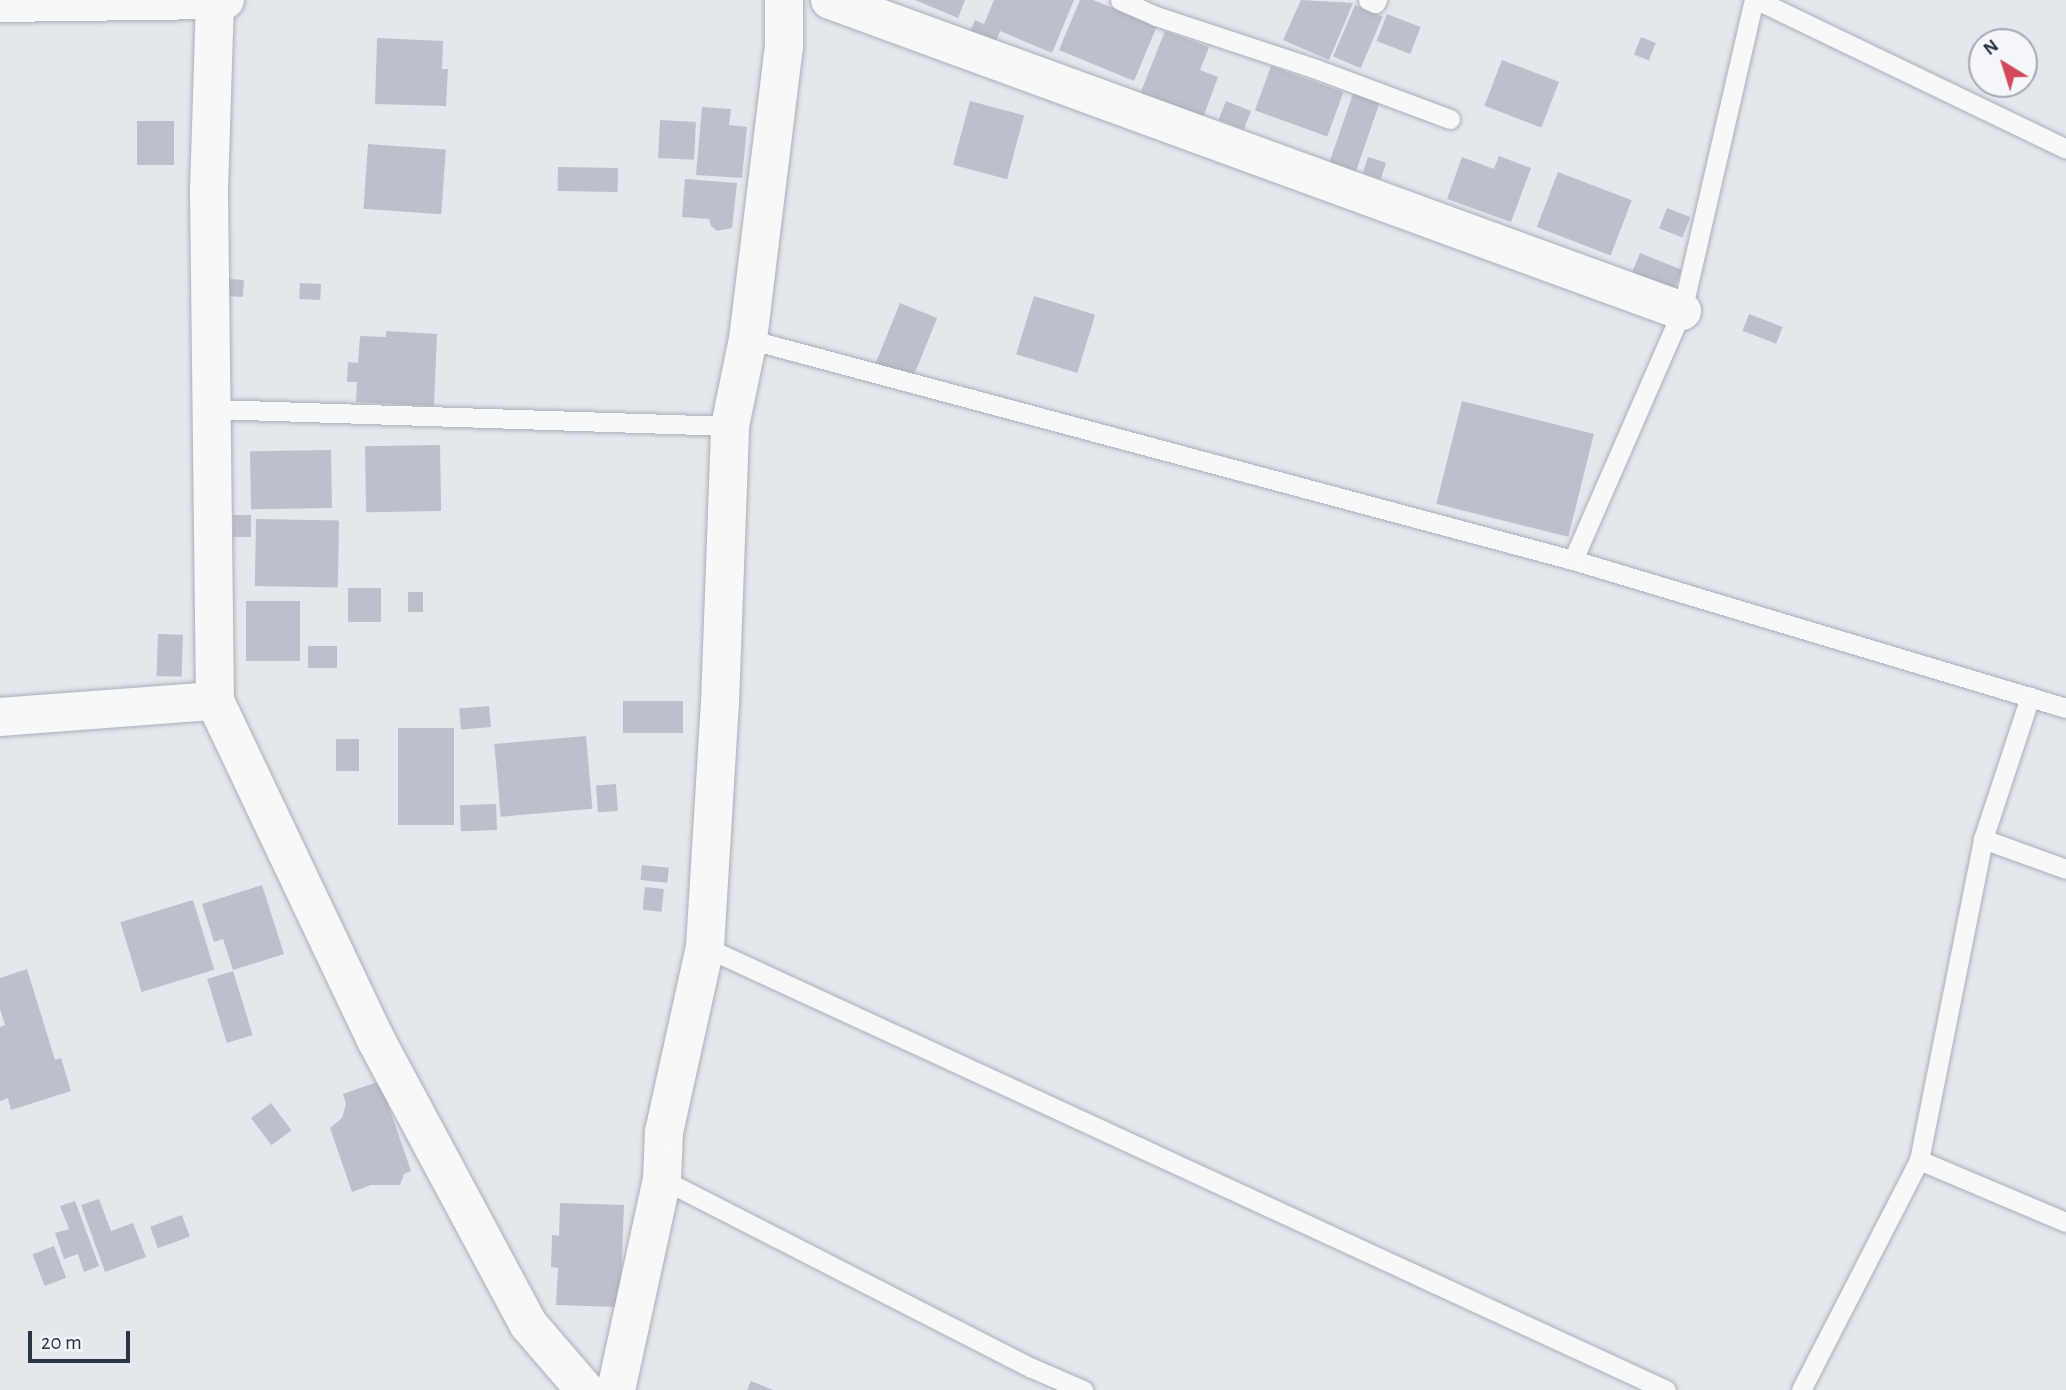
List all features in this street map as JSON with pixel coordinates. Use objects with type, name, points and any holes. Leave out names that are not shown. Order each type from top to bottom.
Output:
[{"type":"street","points":[[0,4],[218,0],[209,190],[215,701],[376,1040],[529,1325],[614,1386],[662,1179],[664,1132],[705,947],[720,703],[730,426],[748,339],[784,47],[784,0]]},
{"type":"street","points":[[830,0],[1682,311]]},
{"type":"street","points":[[0,717],[215,701]]},
{"type":"lane","points":[[1120,0],[1156,16],[1317,69],[1450,120]]},
{"type":"lane","points":[[1368,0],[1375,3],[1377,0]]},
{"type":"lane","points":[[1573,560],[1682,311],[1756,0],[2066,149]]},
{"type":"lane","points":[[748,339],[1573,560],[2066,708]]},
{"type":"lane","points":[[213,409],[730,426]]},
{"type":"lane","points":[[1801,1390],[1919,1160],[1983,839],[2030,697]]},
{"type":"lane","points":[[1983,839],[2066,869]]},
{"type":"lane","points":[[705,947],[1666,1390]]},
{"type":"lane","points":[[1919,1160],[2066,1222]]},
{"type":"lane","points":[[662,1179],[1032,1368],[1083,1390]]},
{"type":"building","points":[[915,0],[965,0],[958,18]]},
{"type":"building","points":[[994,0],[1074,0],[1052,53],[1000,31],[996,42],[970,32],[975,20],[984,24]]},
{"type":"building","points":[[1080,0],[1093,0],[1157,26],[1134,81],[1059,50]]},
{"type":"building","points":[[1301,0],[1353,3],[1329,60],[1283,40]]},
{"type":"building","points":[[1355,5],[1383,17],[1361,68],[1333,57]]},
{"type":"building","points":[[1387,14],[1421,27],[1410,54],[1377,41]]},
{"type":"building","points":[[1165,31],[1209,47],[1200,70],[1218,77],[1203,118],[1140,94]]},
{"type":"building","points":[[1641,37],[1656,43],[1649,61],[1634,55]]},
{"type":"building","points":[[377,38],[443,41],[442,69],[448,69],[446,106],[375,104]]},
{"type":"building","points":[[1502,60],[1559,82],[1541,128],[1484,106]]},
{"type":"building","points":[[1271,66],[1343,92],[1327,137],[1255,110]]},
{"type":"building","points":[[1354,91],[1380,100],[1355,173],[1329,164]]},
{"type":"building","points":[[970,101],[1024,115],[1007,179],[953,165]]},
{"type":"building","points":[[1226,101],[1251,111],[1244,130],[1219,120]]},
{"type":"building","points":[[702,107],[731,109],[729,125],[747,127],[742,178],[696,175]]},
{"type":"building","points":[[660,120],[696,122],[694,160],[658,158]]},
{"type":"building","points":[[137,121],[174,121],[174,165],[137,165]]},
{"type":"building","points":[[368,144],[446,149],[441,214],[363,209]]},
{"type":"building","points":[[1499,156],[1531,168],[1511,222],[1447,199],[1462,157],[1494,169]]},
{"type":"building","points":[[1368,157],[1386,163],[1381,179],[1363,173]]},
{"type":"building","points":[[558,167],[618,168],[618,192],[558,191]]},
{"type":"building","points":[[1558,172],[1632,200],[1611,255],[1537,227]]},
{"type":"building","points":[[685,179],[737,183],[732,228],[717,231],[711,226],[709,219],[682,217]]},
{"type":"building","points":[[1667,208],[1690,217],[1682,237],[1659,229]]},
{"type":"building","points":[[1640,253],[1682,270],[1672,294],[1630,277]]},
{"type":"building","points":[[229,279],[244,280],[243,297],[228,296]]},
{"type":"building","points":[[300,283],[321,284],[320,300],[299,299]]},
{"type":"building","points":[[1034,296],[1095,315],[1077,373],[1016,354]]},
{"type":"building","points":[[900,303],[937,318],[913,378],[876,363]]},
{"type":"building","points":[[1749,314],[1783,327],[1776,344],[1743,331]]},
{"type":"building","points":[[386,331],[437,334],[434,406],[356,402],[357,382],[347,382],[348,362],[358,363],[360,336],[386,337]]},
{"type":"building","points":[[1462,401],[1594,434],[1568,537],[1436,504]]},
{"type":"building","points":[[440,445],[441,511],[366,512],[365,446]]},
{"type":"building","points":[[331,450],[332,508],[251,509],[250,451]]},
{"type":"building","points":[[233,515],[251,515],[251,537],[233,537]]},
{"type":"building","points":[[256,519],[339,520],[338,587],[255,586]]},
{"type":"building","points":[[348,588],[381,588],[381,622],[348,622]]},
{"type":"building","points":[[408,592],[423,592],[423,612],[408,612]]},
{"type":"building","points":[[246,601],[300,601],[300,661],[246,661]]},
{"type":"building","points":[[158,634],[183,635],[182,677],[157,676]]},
{"type":"building","points":[[308,646],[337,646],[337,668],[308,668]]},
{"type":"building","points":[[623,701],[683,701],[683,733],[623,733]]},
{"type":"building","points":[[489,706],[491,727],[461,730],[459,709]]},
{"type":"building","points":[[398,728],[454,728],[454,825],[398,825]]},
{"type":"building","points":[[586,736],[592,809],[501,817],[494,744]]},
{"type":"building","points":[[336,739],[359,739],[359,771],[336,771]]},
{"type":"building","points":[[616,784],[618,811],[598,812],[596,785]]},
{"type":"building","points":[[496,804],[497,830],[461,831],[460,805]]},
{"type":"building","points":[[642,865],[669,868],[667,883],[640,880]]},
{"type":"building","points":[[262,885],[284,954],[233,970],[223,939],[214,942],[202,904]]},
{"type":"building","points":[[645,887],[664,889],[661,912],[643,910]]},
{"type":"building","points":[[193,900],[214,970],[142,992],[120,922]]},
{"type":"building","points":[[27,969],[55,1060],[61,1058],[71,1091],[11,1110],[8,1098],[0,1101],[0,1027],[5,1025],[0,1009],[0,978]]},
{"type":"building","points":[[233,971],[253,1035],[227,1043],[207,979]]},
{"type":"building","points":[[380,1081],[411,1171],[404,1174],[400,1185],[371,1185],[352,1192],[330,1128],[342,1118],[346,1104],[343,1094]]},
{"type":"building","points":[[271,1103],[291,1130],[271,1145],[251,1118]]},
{"type":"building","points":[[99,1199],[111,1231],[133,1223],[146,1257],[105,1272],[81,1205]]},
{"type":"building","points":[[75,1201],[99,1266],[84,1272],[78,1254],[64,1259],[55,1233],[69,1229],[60,1206]]},
{"type":"building","points":[[560,1203],[624,1205],[620,1307],[556,1305],[558,1268],[551,1267],[552,1235],[559,1236]]},
{"type":"building","points":[[182,1215],[190,1237],[158,1248],[150,1227]]},
{"type":"building","points":[[54,1246],[66,1278],[45,1286],[33,1254]]},
{"type":"building","points":[[751,1381],[773,1390],[747,1390]]}]
